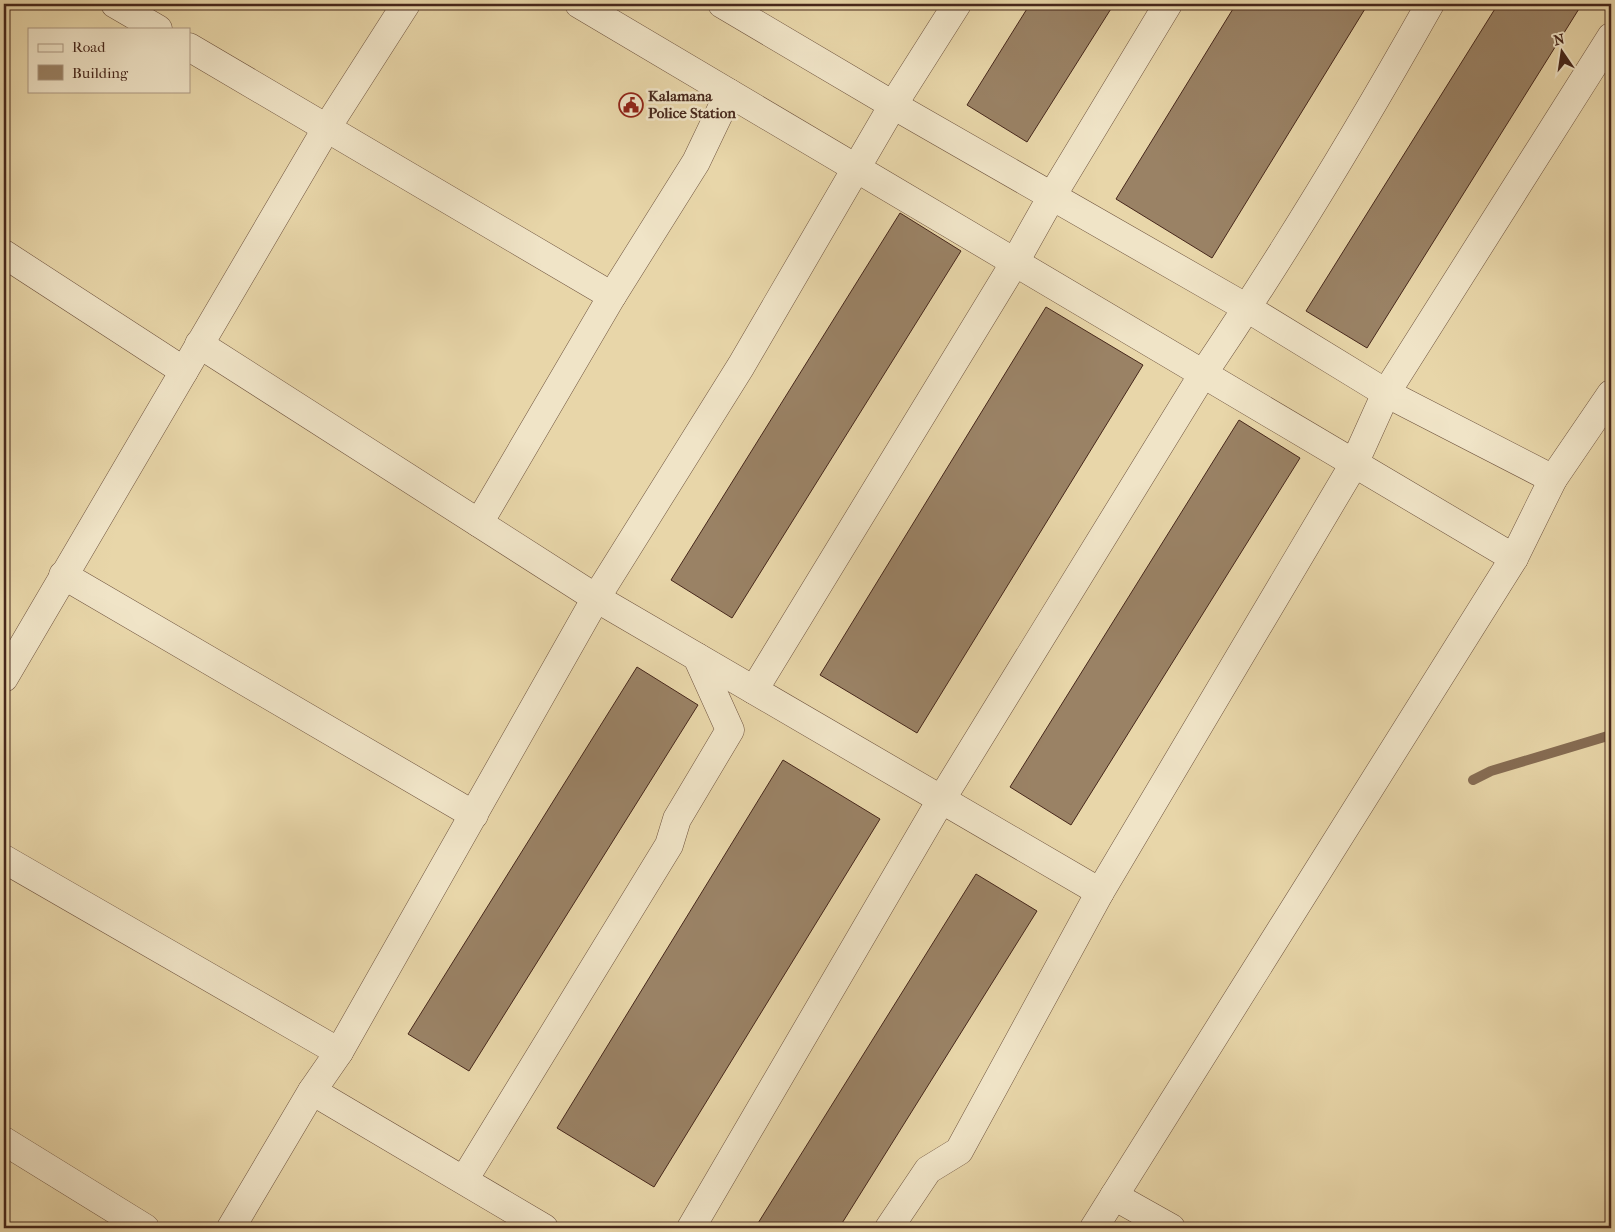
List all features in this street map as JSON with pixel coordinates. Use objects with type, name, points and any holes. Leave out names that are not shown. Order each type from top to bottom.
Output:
[{"type":"street","points":[[115,4],[156,28]]},
{"type":"street","points":[[4,678],[326,129],[406,4]]},
{"type":"street","points":[[579,4],[1514,558]]},
{"type":"street","points":[[722,4],[893,105],[1247,308],[1386,393],[1553,479]]},
{"type":"street","points":[[231,1228],[312,1092],[339,1052],[596,598],[741,366],[893,105],[957,4]]},
{"type":"street","points":[[754,690],[1015,262],[1052,196],[1168,4]]},
{"type":"street","points":[[691,1228],[941,800],[1203,374],[1247,308],[1382,89],[1430,4]]},
{"type":"street","points":[[889,1228],[928,1170],[959,1152],[1100,892],[1354,464],[1386,393],[1611,37]]},
{"type":"street","points":[[190,48],[612,296]]},
{"type":"street","points":[[479,523],[612,296],[696,162],[729,93]]},
{"type":"street","points":[[4,254],[184,371]]},
{"type":"street","points":[[199,344],[596,598],[1100,892]]},
{"type":"street","points":[[1094,1228],[1514,558],[1553,479],[1611,394]]},
{"type":"street","points":[[63,575],[474,815]]},
{"type":"street","points":[[464,1180],[670,845],[677,819],[730,730],[697,657]]},
{"type":"street","points":[[4,859],[339,1052]]},
{"type":"street","points":[[312,1092],[544,1228]]},
{"type":"street","points":[[4,1141],[145,1228]]},
{"type":"street","points":[[1114,1196],[1171,1228]]},
{"type":"building","points":[[1030,4],[1114,4],[1027,142],[967,105]]},
{"type":"building","points":[[1236,4],[1368,4],[1212,258],[1116,199]]},
{"type":"building","points":[[1498,4],[1582,4],[1367,348],[1306,311]]},
{"type":"building","points":[[900,213],[961,251],[732,618],[671,580]]},
{"type":"building","points":[[1046,307],[1143,365],[917,733],[820,675]]},
{"type":"building","points":[[1239,420],[1300,458],[1071,825],[1010,787]]},
{"type":"building","points":[[637,667],[698,705],[469,1071],[408,1034]]},
{"type":"building","points":[[783,760],[880,819],[654,1187],[557,1128]]},
{"type":"building","points":[[976,874],[1037,911],[839,1228],[755,1228]]},
{"type":"waterway","points":[[1473,780],[1491,771],[1611,735]]},
{"type":"place","name":"Kalamana Police Station","points":[[631,105]]}]
